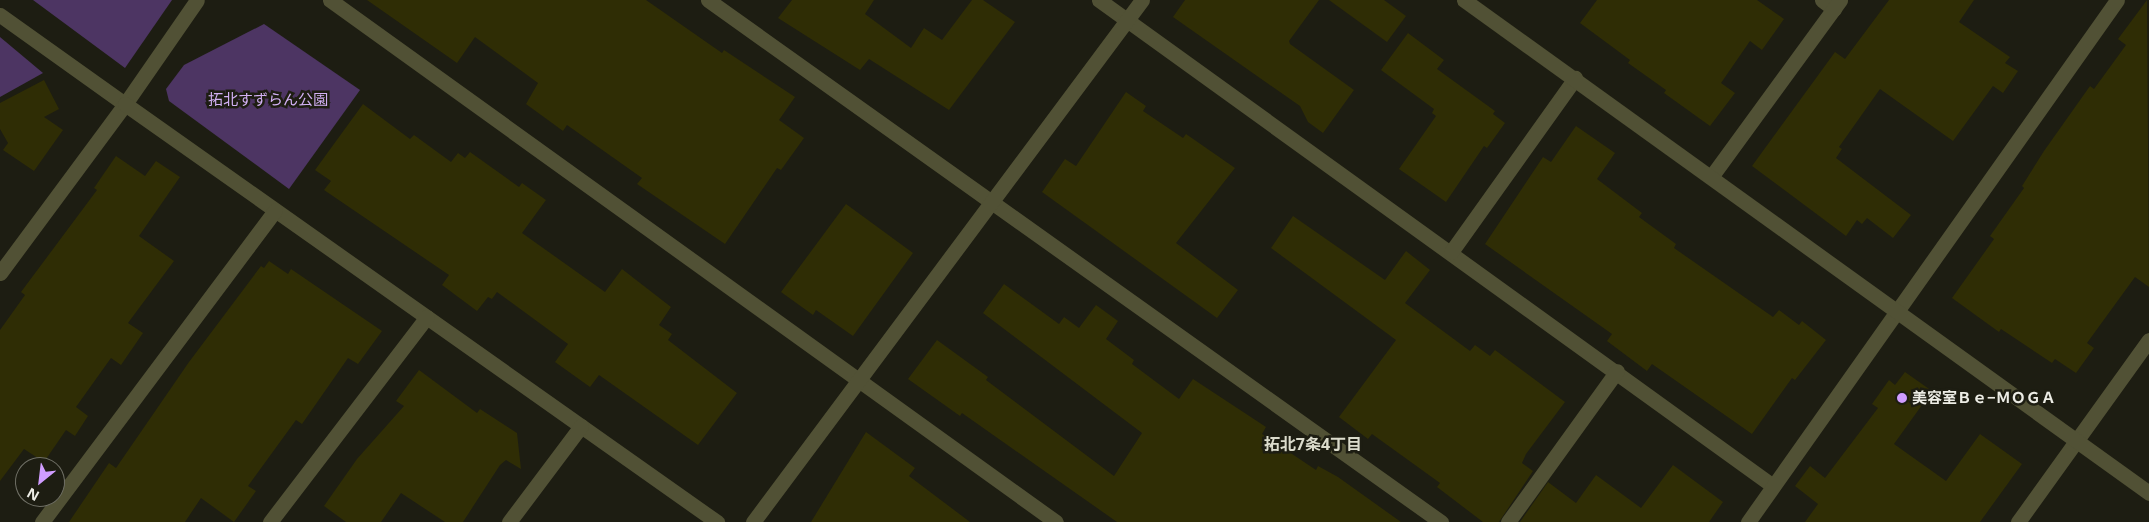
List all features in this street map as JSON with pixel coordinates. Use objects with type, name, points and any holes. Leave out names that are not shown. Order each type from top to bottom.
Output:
[{"type":"street","points":[[0,273],[125,104],[197,0]]},
{"type":"street","points":[[330,0],[1056,522]]},
{"type":"street","points":[[708,0],[993,200],[1441,522]]},
{"type":"street","points":[[1099,0],[1773,486]]},
{"type":"street","points":[[753,522],[1142,0]]},
{"type":"street","points":[[1464,0],[2149,492]]},
{"type":"street","points":[[1748,522],[2117,0]]},
{"type":"street","points":[[1712,177],[1832,3]]},
{"type":"street","points":[[0,15],[717,522]]},
{"type":"street","points":[[1450,252],[1574,78]]},
{"type":"street","points":[[42,522],[275,210]]},
{"type":"street","points":[[270,522],[427,317]]},
{"type":"street","points":[[2018,522],[2149,340]]},
{"type":"street","points":[[1508,522],[1617,372]]},
{"type":"street","points":[[509,522],[581,426]]},
{"type":"green space","points":[[33,0],[172,0],[125,68]]},
{"type":"green space","name":"拓北すずらん公園","points":[[264,24],[360,90],[289,189],[169,101],[166,89],[184,65]]},
{"type":"green space","points":[[0,37],[43,73],[0,97]]},
{"type":"building","points":[[367,0],[646,0],[722,53],[724,50],[795,97],[779,120],[804,138],[781,170],[777,168],[725,244],[637,184],[642,178],[567,125],[563,131],[526,104],[538,83],[475,37],[457,63]]},
{"type":"building","points":[[792,0],[874,0],[865,14],[911,48],[924,28],[942,40],[972,0],[983,0],[1015,22],[949,110],[869,59],[860,70],[778,18]]},
{"type":"building","points":[[1185,0],[1319,0],[1289,41],[1290,44],[1354,90],[1323,133],[1308,122],[1300,106],[1173,17]]},
{"type":"building","points":[[1329,0],[1384,0],[1406,16],[1387,42]]},
{"type":"building","points":[[1597,0],[1757,0],[1784,19],[1762,50],[1750,41],[1721,83],[1735,93],[1710,126],[1664,93],[1666,90],[1628,63],[1630,60],[1580,23]]},
{"type":"building","points":[[1889,0],[1974,0],[1959,22],[2010,57],[2005,63],[2018,71],[2003,93],[1993,86],[1953,141],[1880,89],[1839,147],[1842,149],[1836,158],[1911,215],[1893,238],[1867,218],[1862,224],[1857,220],[1846,236],[1752,166],[1835,52],[1845,59]]},
{"type":"building","points":[[2147,0],[2149,287],[2135,277],[2087,343],[2094,348],[2076,373],[2055,359],[2052,363],[2001,329],[1999,332],[1952,298],[1994,239],[1990,236],[2024,188],[2022,186],[2044,151],[2090,86],[2094,89],[2126,45],[2118,39]]},
{"type":"building","points":[[1408,33],[1444,60],[1437,69],[1495,111],[1493,114],[1505,123],[1487,148],[1484,146],[1446,202],[1399,169],[1436,116],[1432,113],[1434,109],[1381,70]]},
{"type":"building","points":[[44,80],[59,109],[44,117],[63,130],[34,171],[3,150],[8,143],[0,129],[0,103]]},
{"type":"building","points":[[1126,92],[1146,106],[1143,111],[1183,138],[1186,134],[1235,168],[1176,243],[1238,290],[1217,318],[1042,192],[1065,159],[1076,166]]},
{"type":"building","points":[[363,104],[410,139],[414,135],[451,162],[458,153],[465,158],[470,152],[519,187],[522,183],[546,200],[522,233],[605,292],[622,269],[671,307],[659,325],[672,334],[668,340],[737,393],[698,445],[599,375],[590,387],[555,362],[568,344],[497,292],[492,299],[488,297],[477,311],[442,285],[449,275],[324,190],[331,181],[315,170]]},
{"type":"building","points":[[1576,126],[1615,153],[1597,179],[1642,213],[1639,217],[1676,244],[1674,248],[1773,317],[1779,310],[1799,325],[1802,321],[1826,340],[1795,380],[1792,378],[1752,434],[1652,364],[1647,371],[1607,341],[1612,334],[1485,244],[1543,157],[1551,162]]},
{"type":"building","points":[[116,156],[145,176],[156,161],[180,177],[139,236],[174,261],[128,323],[143,333],[121,365],[111,358],[76,407],[88,416],[75,436],[66,430],[47,457],[36,457],[24,449],[18,457],[15,457],[15,461],[0,481],[0,330],[25,295],[21,292],[97,190],[94,188]]},
{"type":"building","points":[[846,204],[913,253],[853,336],[816,310],[813,315],[781,292]]},
{"type":"building","points":[[1293,216],[1385,280],[1406,251],[1430,270],[1405,303],[1470,351],[1475,345],[1490,356],[1495,350],[1565,402],[1526,454],[1522,463],[1533,471],[1499,522],[1483,522],[1437,487],[1440,483],[1372,434],[1368,439],[1339,417],[1396,340],[1271,248]]},
{"type":"building","points":[[269,261],[288,274],[291,269],[382,331],[358,364],[348,358],[302,424],[296,420],[248,486],[256,491],[234,522],[201,498],[185,522],[69,522],[109,463],[116,468],[189,362],[261,266],[264,268]]},
{"type":"building","points":[[1004,284],[1059,324],[1064,317],[1079,328],[1096,305],[1118,321],[1106,339],[1134,360],[1132,364],[1179,399],[1193,379],[1266,427],[1262,434],[1316,470],[1318,466],[1338,477],[1401,522],[1117,522],[962,413],[960,416],[908,379],[937,340],[988,377],[986,380],[1114,476],[1142,433],[983,313]]},
{"type":"building","points":[[419,370],[477,413],[480,409],[517,433],[521,469],[506,460],[500,465],[463,522],[445,522],[401,493],[381,522],[346,522],[324,506],[357,459],[404,406],[396,401]]},
{"type":"building","points":[[1905,372],[1932,391],[1894,444],[1946,481],[1980,434],[2022,464],[1980,522],[1805,522],[1818,504],[1795,486],[1810,466],[1825,478],[1878,408],[1872,404],[1889,380],[1895,385]]},
{"type":"building","points":[[866,432],[915,468],[909,476],[970,522],[811,522]]},
{"type":"building","points":[[1673,465],[1723,502],[1709,522],[1520,522],[1548,482],[1576,503],[1596,475],[1641,508]]},
{"type":"place","name":"美容室Ｂｅ−ＭＯＧＡ","points":[[1902,398]]},
{"type":"district","name":"拓北7条4丁目","points":[[1313,444]]}]
